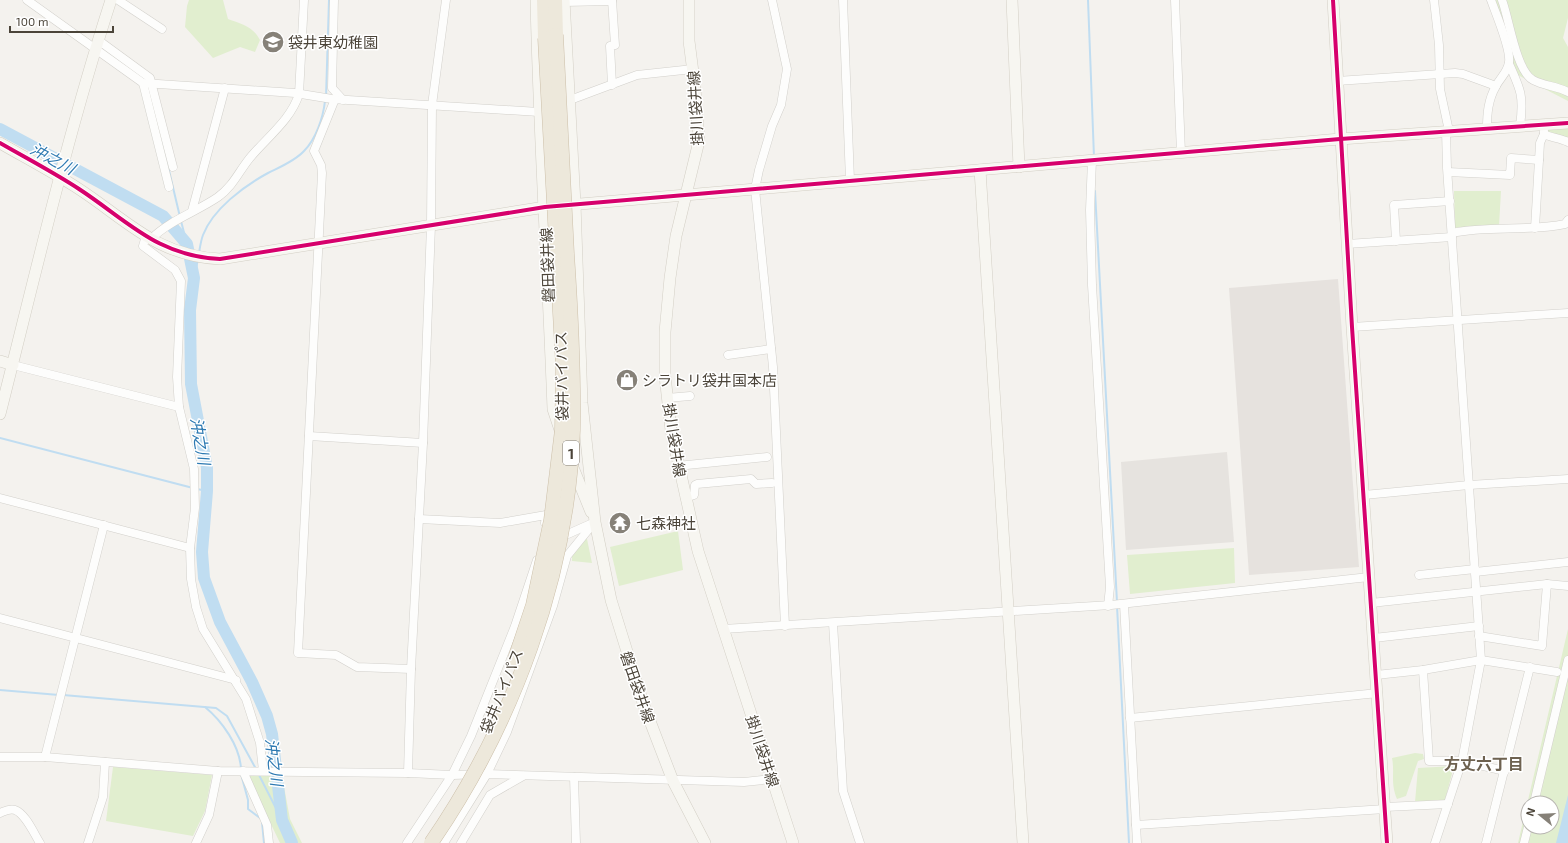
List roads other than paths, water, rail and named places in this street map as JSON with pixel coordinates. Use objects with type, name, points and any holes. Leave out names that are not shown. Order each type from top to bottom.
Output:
[{"type":"highway","name":"袋井バイパス","points":[[430,843],[484,752],[519,677],[542,610],[553,571],[562,523],[573,431],[573,367],[550,37],[544,0]]},
{"type":"highway","name":"袋井バイパス","points":[[420,843],[460,781],[495,711],[510,674],[533,605],[551,520],[562,430],[563,367],[550,37],[561,1]]},
{"type":"street","points":[[27,0],[150,78],[153,84],[173,167]]},
{"type":"street","points":[[0,414],[96,45],[111,0]]},
{"type":"street","points":[[118,0],[162,29]]},
{"type":"street","points":[[263,771],[260,743],[246,699],[236,680],[203,629],[194,600],[191,579],[190,548],[195,508],[194,469],[180,408],[177,350],[182,281],[176,270],[143,246],[148,238],[162,228],[217,197],[232,186],[249,160],[295,106],[299,94],[304,0]]},
{"type":"street","points":[[334,0],[332,88],[336,99],[314,151],[322,173],[298,653],[336,655],[357,668],[411,669]]},
{"type":"street","points":[[408,773],[411,669],[423,443],[431,225],[432,105],[446,0]]},
{"type":"street","name":"磐田袋井線","points":[[536,0],[539,112],[545,207],[553,409],[569,458],[595,522]]},
{"type":"street","name":"掛川袋井線","points":[[689,0],[689,41],[699,141],[676,236],[665,332],[667,398],[670,430],[698,550],[793,843]]},
{"type":"street","points":[[772,0],[786,69],[781,104],[759,170],[755,189],[773,368],[785,626]]},
{"type":"street","points":[[844,0],[850,180]]},
{"type":"street","points":[[1012,0],[1019,167]]},
{"type":"street","points":[[1175,0],[1181,153]]},
{"type":"street","points":[[1333,0],[1352,327],[1387,843]]},
{"type":"street","points":[[1434,0],[1439,45],[1439,75],[1448,131],[1448,172],[1481,660],[1462,761],[1435,843]]},
{"type":"street","points":[[1486,128],[1488,109],[1496,86],[1509,64],[1509,56],[1492,0]]},
{"type":"street","points":[[1502,0],[1514,44],[1526,74],[1532,80],[1560,88],[1568,92]]},
{"type":"street","points":[[561,1],[612,1],[614,45],[610,46],[612,85]]},
{"type":"street","name":"磐田袋井線","points":[[561,1],[570,100],[582,404],[595,522],[611,600],[622,640],[643,703],[673,781],[706,843]]},
{"type":"street","points":[[96,45],[143,83],[299,94],[320,98],[539,112]]},
{"type":"street","points":[[1509,64],[1520,79],[1527,82],[1539,82]]},
{"type":"street","points":[[1509,64],[1521,91],[1523,102],[1520,126]]},
{"type":"street","points":[[570,100],[637,76],[693,69]]},
{"type":"street","points":[[1337,81],[1463,74],[1496,86]]},
{"type":"street","points":[[143,83],[169,187]]},
{"type":"street","points":[[192,211],[225,88]]},
{"type":"street","points":[[0,143],[63,170],[78,188],[148,238],[174,251],[202,258],[220,259],[545,207],[1340,139],[1520,126],[1544,129],[1568,123]]},
{"type":"street","points":[[1544,129],[1547,137],[1560,138],[1568,142]]},
{"type":"street","points":[[1535,228],[1540,143],[1544,129]]},
{"type":"street","points":[[1448,172],[1510,175],[1511,158],[1539,160]]},
{"type":"street","points":[[1092,160],[1090,210],[1092,285],[1110,606]]},
{"type":"street","points":[[980,170],[1007,612],[1023,843]]},
{"type":"street","points":[[1396,241],[1394,205],[1450,201]]},
{"type":"street","points":[[1347,244],[1396,241],[1502,228],[1535,228],[1561,225],[1568,221]]},
{"type":"street","points":[[1352,327],[1568,313]]},
{"type":"street","points":[[728,355],[771,349]]},
{"type":"street","points":[[0,361],[180,408]]},
{"type":"street","points":[[667,398],[690,396]]},
{"type":"street","points":[[309,436],[423,443]]},
{"type":"street","points":[[678,466],[767,457]]},
{"type":"street","points":[[685,498],[694,495],[695,485],[697,484],[751,478],[756,484],[772,483]]},
{"type":"street","points":[[1364,495],[1469,485],[1568,479]]},
{"type":"street","points":[[0,498],[190,548]]},
{"type":"street","points":[[418,519],[500,523],[546,515],[542,534],[544,549]]},
{"type":"street","points":[[407,843],[452,775],[486,699],[514,626],[536,562],[544,549],[559,538],[595,522]]},
{"type":"street","points":[[444,843],[487,774],[507,732],[553,606],[567,556],[595,522]]},
{"type":"street","points":[[45,757],[104,525]]},
{"type":"street","points":[[1419,575],[1568,562]]},
{"type":"street","points":[[723,629],[1110,606],[1369,577]]},
{"type":"street","points":[[1371,603],[1548,584],[1568,586]]},
{"type":"street","points":[[1479,636],[1542,646],[1548,584]]},
{"type":"street","points":[[1123,604],[1137,843]]},
{"type":"street","points":[[0,618],[236,680]]},
{"type":"street","points":[[832,623],[843,791],[860,843]]},
{"type":"street","points":[[1374,638],[1479,626]]},
{"type":"street","points":[[1376,675],[1423,670],[1481,660],[1557,672]]},
{"type":"street","points":[[1536,795],[1568,660]]},
{"type":"street","points":[[1486,843],[1530,667]]},
{"type":"street","points":[[1423,670],[1429,761],[1462,761],[1505,771]]},
{"type":"street","points":[[1130,718],[1378,693]]},
{"type":"street","points":[[0,757],[45,757],[218,771],[408,773],[452,775],[487,774],[673,781],[744,782],[772,779]]},
{"type":"street","points":[[88,843],[103,797],[105,762]]},
{"type":"street","points":[[196,843],[209,815],[218,771]]},
{"type":"street","points":[[243,771],[267,825],[269,843]]},
{"type":"street","points":[[461,843],[490,795],[523,776]]},
{"type":"street","points":[[574,777],[576,843]]},
{"type":"street","points":[[1136,825],[1448,804]]},
{"type":"street","points":[[0,813],[9,809],[16,810],[23,816],[40,843]]},
{"type":"water","points":[[1568,795],[1568,843],[1556,843],[1558,835],[1560,835],[1560,827]]},
{"type":"waterway","points":[[326,97],[329,0]]},
{"type":"waterway","points":[[1088,0],[1094,157]]},
{"type":"waterway","points":[[199,253],[202,237],[208,225],[214,216],[230,199],[268,173],[292,161],[308,146],[318,128],[323,114],[325,101]]},
{"type":"waterway","name":"沖之川","points":[[0,129],[163,216],[187,244],[194,278],[190,310],[191,384],[207,468],[207,491],[202,552],[204,578],[220,622],[252,682],[267,716],[272,734],[282,820],[292,843]]},
{"type":"waterway","points":[[162,141],[180,217]]},
{"type":"waterway","points":[[1095,191],[1117,602]]},
{"type":"waterway","points":[[181,221],[187,244]]},
{"type":"waterway","name":"沖之川","points":[[194,278],[198,259]]},
{"type":"waterway","points":[[0,438],[193,488]]},
{"type":"waterway","points":[[197,489],[207,491]]},
{"type":"waterway","points":[[1117,606],[1129,843]]},
{"type":"waterway","points":[[0,690],[59,695]]},
{"type":"waterway","points":[[63,695],[216,708],[227,716],[256,769]]},
{"type":"waterway","points":[[205,707],[218,719],[234,743],[240,760],[241,769]]},
{"type":"waterway","points":[[258,773],[282,820]]},
{"type":"waterway","points":[[241,774],[248,800],[248,809],[260,818]]},
{"type":"waterway","points":[[262,822],[264,843]]},
{"type":"place","name":"袋井東幼稚園","points":[[273,42]]},
{"type":"place","name":"シラトリ袋井国本店","points":[[627,380]]},
{"type":"place","name":"七森神社","points":[[620,523]]},
{"type":"district","name":"方丈六丁目","points":[[1484,763]]}]
